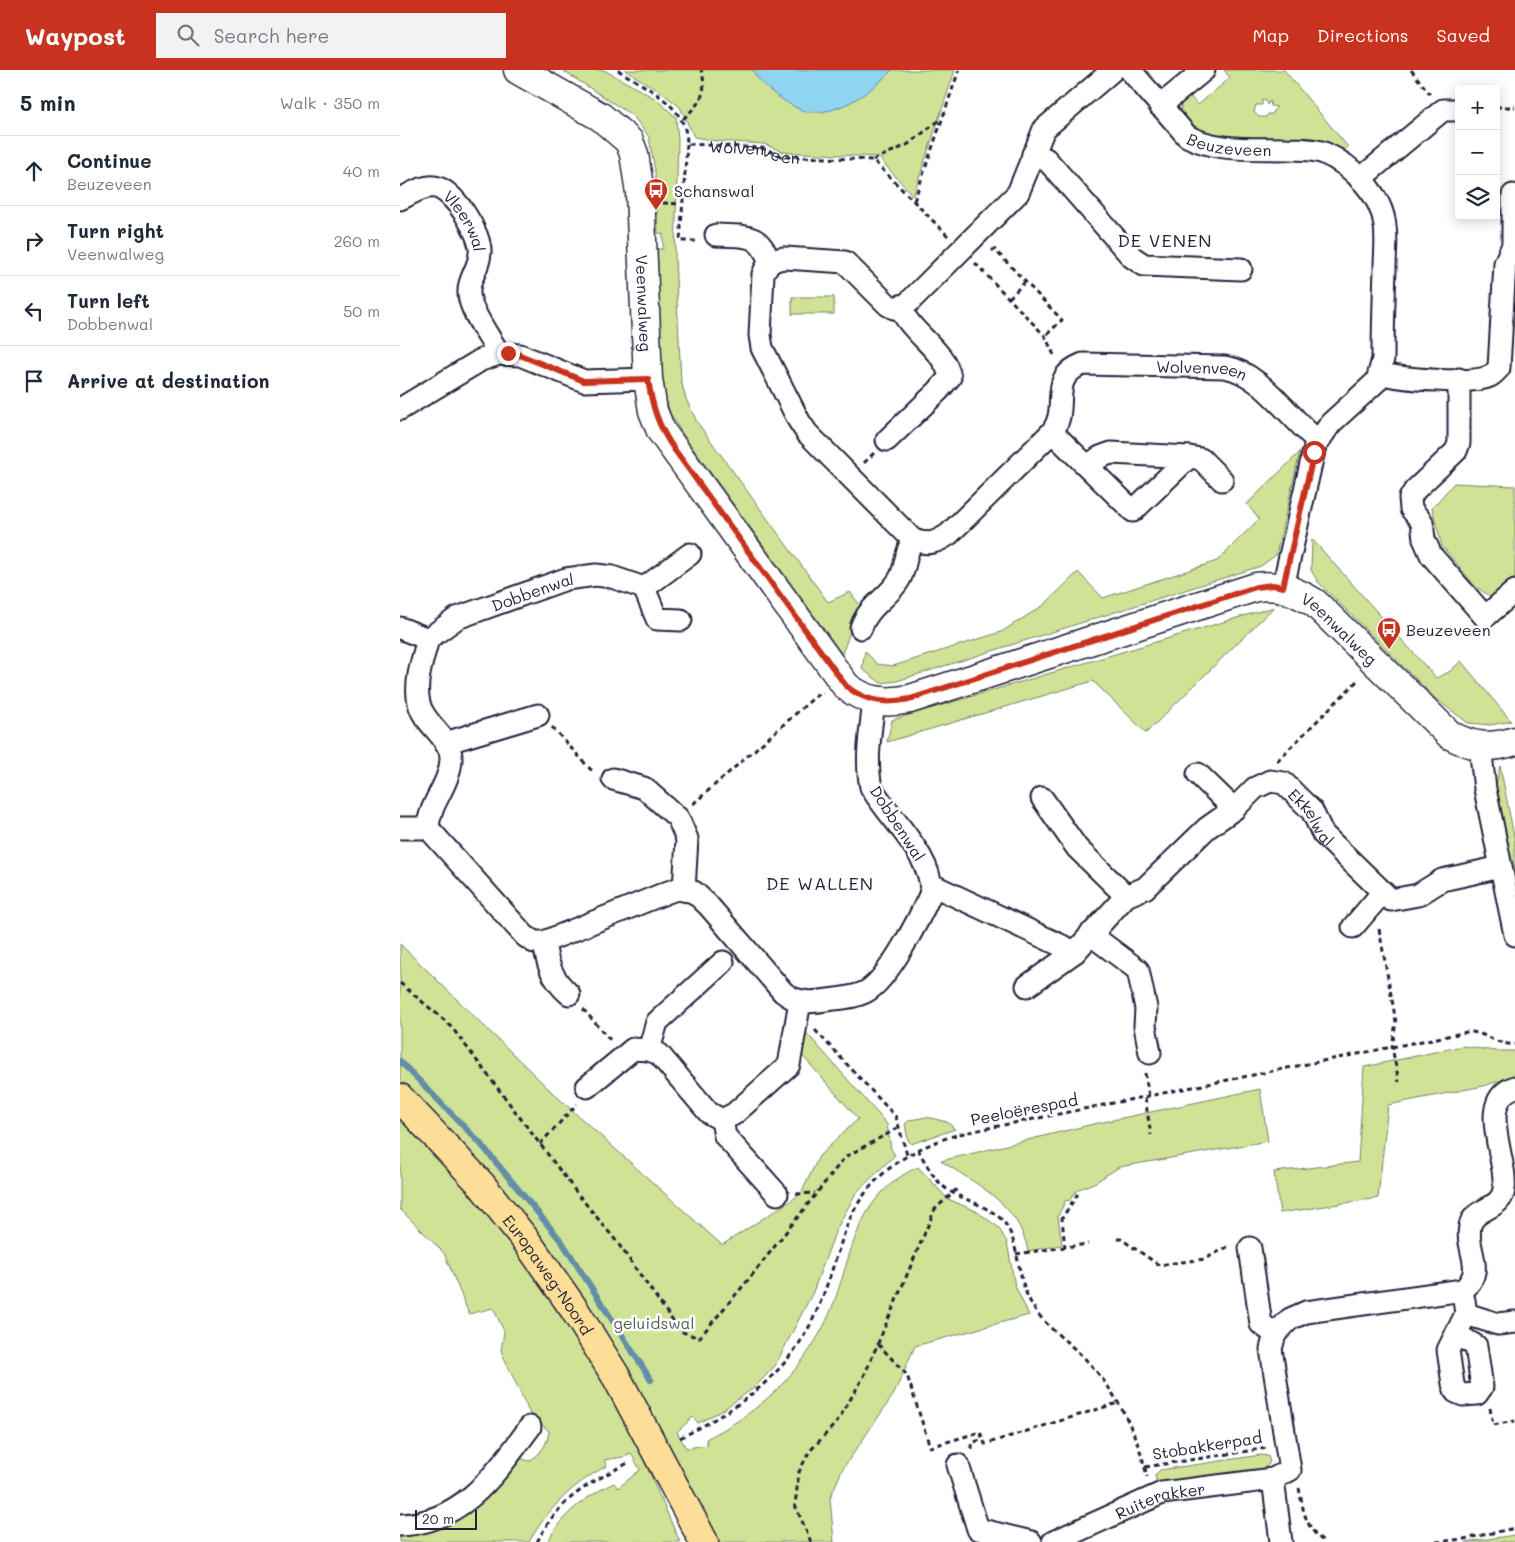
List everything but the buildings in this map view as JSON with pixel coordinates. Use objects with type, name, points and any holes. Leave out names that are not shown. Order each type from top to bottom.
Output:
[{"type":"main road","name":"Europaweg-Noord","points":[[400,1098],[480,1183],[543,1264],[600,1348],[666,1472],[692,1516],[704,1542]]},
{"type":"main road","name":"Europaweg-Noord","points":[[666,1472],[689,1542]]},
{"type":"street","name":"Veenwalweg","points":[[518,70],[601,117],[629,141],[634,154],[640,193],[648,379],[653,411],[661,431],[846,686],[857,695],[874,701],[891,702],[910,699],[1256,587],[1273,585],[1283,587],[1315,604],[1450,735],[1462,742],[1480,746],[1492,747],[1515,741]]},
{"type":"street","points":[[1064,376],[1061,387],[1060,415],[1058,424],[1052,432],[949,534],[936,542],[925,543],[914,540],[807,433],[799,421],[765,355],[760,335],[763,274],[770,263],[785,258],[844,262],[855,269],[888,305],[900,307],[907,304],[1018,193],[1039,137],[1052,120],[1113,70]]},
{"type":"street","points":[[1130,70],[1160,106],[1204,70]]},
{"type":"street","name":"Beuzeveen","points":[[1160,106],[1187,136],[1198,142],[1224,148],[1314,150],[1341,162],[1360,179],[1381,211],[1385,225],[1383,359],[1380,373],[1370,390],[1330,424],[1318,441],[1283,587]]},
{"type":"street","points":[[1360,179],[1451,110]]},
{"type":"street","points":[[1032,154],[1046,159],[1132,257],[1144,265],[1241,269]]},
{"type":"street","name":"Vleerwal","points":[[400,200],[420,189],[435,187],[448,192],[457,202],[477,236],[481,252],[468,288],[470,302],[498,354]]},
{"type":"street","points":[[1380,373],[1409,378],[1459,380],[1490,376],[1499,368],[1505,263],[1513,245],[1513,195]]},
{"type":"street","points":[[716,235],[753,238],[764,247],[770,263]]},
{"type":"street","points":[[887,440],[950,377],[944,361],[906,321],[900,307]]},
{"type":"street","points":[[400,409],[480,360],[498,354],[520,355],[584,381],[648,379]]},
{"type":"street","name":"Wolvenveen","points":[[1064,376],[1070,368],[1083,364],[1236,368],[1256,382],[1318,441]]},
{"type":"street","points":[[1459,380],[1459,443],[1456,451],[1415,490],[1410,498],[1411,509],[1422,522],[1424,539],[1431,555],[1485,617],[1515,591]]},
{"type":"street","points":[[1052,432],[1133,511],[1189,456]]},
{"type":"street","points":[[1088,466],[1100,457],[1112,453],[1189,456],[1201,459],[1222,480]]},
{"type":"street","points":[[861,628],[864,618],[871,609],[899,580],[905,565],[906,551],[914,540]]},
{"type":"street","points":[[681,620],[658,619],[644,588],[690,554]]},
{"type":"street","name":"Dobbenwal","points":[[428,638],[457,618],[566,579],[596,575],[612,577],[644,588]]},
{"type":"street","points":[[400,628],[428,638],[422,658],[418,691],[419,704],[426,718],[445,743],[451,758],[448,776],[433,804],[428,828],[525,936],[534,942],[544,942],[677,889],[694,892],[708,905],[783,992],[791,998],[798,1009],[789,1065],[734,1114],[722,1120]]},
{"type":"street","name":"Dobbenwal","points":[[874,701],[868,755],[868,774],[871,788],[928,869],[932,885]]},
{"type":"street","points":[[445,743],[538,715]]},
{"type":"street","points":[[1480,746],[1485,789],[1515,935]]},
{"type":"street","points":[[1198,774],[1234,808]]},
{"type":"street","points":[[613,779],[644,788],[678,818],[687,839],[684,890]]},
{"type":"street","name":"Ekkelwal","points":[[1126,896],[1146,888],[1207,828],[1234,808],[1255,788],[1270,781],[1284,783],[1312,811],[1323,834],[1382,893]]},
{"type":"street","points":[[1027,986],[1075,952],[1126,896],[1077,848],[1042,798]]},
{"type":"street","points":[[400,828],[428,828]]},
{"type":"street","points":[[1358,922],[1382,893],[1391,900],[1399,900],[1418,895],[1442,880],[1501,867]]},
{"type":"street","points":[[798,1009],[819,1002],[855,996],[878,983],[926,905],[932,885],[1075,952]]},
{"type":"street","points":[[1090,934],[1138,970],[1146,1008],[1145,1026],[1150,1054]]},
{"type":"street","points":[[544,942],[546,955],[556,983],[569,994]]},
{"type":"street","points":[[649,1050],[657,1022],[723,962]]},
{"type":"street","points":[[587,1087],[634,1049],[649,1050],[659,1054],[710,1113],[722,1120],[725,1136],[777,1194]]},
{"type":"street","points":[[1281,1542],[1282,1475],[1287,1445],[1271,1349],[1275,1334],[1290,1319],[1306,1312],[1463,1290],[1472,1282],[1474,1274],[1469,1227],[1473,1217],[1499,1202],[1504,1188],[1495,1119],[1496,1105],[1500,1096],[1515,1087]]},
{"type":"street","points":[[1250,1248],[1261,1324],[1275,1334]]},
{"type":"street","points":[[1456,1334],[1476,1346],[1482,1387],[1477,1394],[1463,1395],[1456,1392],[1448,1350],[1456,1334],[1466,1314],[1463,1290]]},
{"type":"street","points":[[1466,1314],[1498,1324],[1515,1322]]},
{"type":"street","points":[[400,1525],[431,1519],[468,1500],[496,1473],[530,1427]]},
{"type":"street","points":[[958,1465],[978,1529],[1031,1542]]},
{"type":"street","name":"Ruiterakker","points":[[1053,1542],[1162,1493],[1282,1475]]},
{"type":"path","points":[[618,70],[670,103],[683,119],[692,110],[704,92],[705,86],[701,70]]},
{"type":"path","points":[[914,201],[959,70]]},
{"type":"path","points":[[1411,70],[1451,110]]},
{"type":"path","points":[[1500,107],[1515,107]]},
{"type":"path","name":"Wolvenveen","points":[[683,119],[687,144],[762,148],[781,156],[873,160]]},
{"type":"path","points":[[941,119],[907,145],[873,160],[1045,336],[1064,376]]},
{"type":"path","points":[[687,144],[680,241],[707,242],[716,235]]},
{"type":"path","points":[[988,254],[994,249],[1062,320],[1045,336]]},
{"type":"path","points":[[977,265],[982,260]]},
{"type":"path","points":[[1009,298],[1025,282]]},
{"type":"path","points":[[851,476],[887,440]]},
{"type":"path","points":[[1270,781],[1278,760],[1375,663]]},
{"type":"path","points":[[678,818],[817,695],[846,686]]},
{"type":"path","points":[[538,715],[556,731],[592,772],[613,779]]},
{"type":"path","points":[[1358,922],[1380,929],[1396,1022],[1392,1047],[1399,1082]]},
{"type":"path","points":[[400,983],[450,1025],[617,1242],[680,1331],[699,1338],[749,1279],[845,1157],[900,1127]]},
{"type":"path","points":[[569,994],[624,1056]]},
{"type":"path","points":[[798,1009],[896,1117],[900,1127],[903,1147],[907,1155]]},
{"type":"path","name":"Peeloërespad","points":[[680,1438],[721,1417],[746,1400],[762,1387],[792,1353],[817,1309],[854,1211],[879,1178],[907,1155],[918,1149],[933,1142],[964,1133],[1474,1032],[1502,1043],[1515,1044]]},
{"type":"path","points":[[1145,1098],[1151,1135]]},
{"type":"path","points":[[540,1144],[569,1112]]},
{"type":"path","name":"Stobakkerpad","points":[[918,1149],[935,1176],[951,1192],[982,1206],[1002,1220],[1014,1241],[1019,1275],[1032,1306],[1053,1330],[1089,1362],[1118,1403],[1145,1467],[1287,1445]]},
{"type":"path","points":[[811,1542],[795,1504],[799,1472],[809,1452],[837,1422],[864,1376],[935,1209],[951,1192],[959,1187]]},
{"type":"path","points":[[1065,1248],[1062,1218],[1079,1192]]},
{"type":"path","points":[[1117,1239],[1122,1239],[1159,1265],[1205,1259],[1236,1242],[1249,1241],[1250,1248]]},
{"type":"path","points":[[1016,1254],[1088,1244]]},
{"type":"path","points":[[878,1344],[907,1374],[930,1447],[980,1432],[985,1444],[1118,1403]]},
{"type":"path","points":[[1477,1394],[1490,1402],[1493,1425],[1515,1422]]},
{"type":"path","points":[[537,1542],[555,1513],[568,1498],[590,1483],[628,1463]]},
{"type":"path","points":[[1282,1475],[1297,1479],[1307,1522],[1311,1530],[1325,1542]]},
{"type":"path","points":[[1436,1542],[1464,1540],[1515,1528]]},
{"type":"green space","points":[[562,70],[604,70],[656,99],[676,117],[678,140],[675,258],[681,380],[686,399],[697,422],[828,602],[850,592],[860,605],[842,654],[682,433],[670,413],[663,389],[654,249],[663,249],[663,234],[658,233],[655,171],[649,137],[633,116]]},
{"type":"green space","points":[[625,70],[955,70],[913,196],[878,157],[783,152],[764,144],[717,141],[694,137],[680,107],[662,93]]},
{"type":"green space","points":[[1224,70],[1284,70],[1348,147],[1342,152],[1220,138],[1198,132],[1181,114],[1181,102],[1187,93],[1198,105],[1230,78]],"holes":[[[1262,100],[1266,101],[1267,105],[1270,101],[1271,106],[1277,107],[1273,114],[1259,117],[1254,112],[1256,105],[1262,105]]]},
{"type":"green space","points":[[792,297],[834,297],[834,314],[792,314]]},
{"type":"green space","points":[[1300,452],[1276,555],[1261,566],[897,681],[881,683],[862,669],[865,651],[877,664],[893,666],[1001,632],[1044,605],[1078,572],[1103,598],[1217,561],[1259,519],[1247,504]]},
{"type":"green space","points":[[1454,483],[1515,486],[1515,577],[1492,598],[1475,586],[1442,546],[1432,508]]},
{"type":"green space","points":[[1312,539],[1436,678],[1449,672],[1461,661],[1511,721],[1491,725],[1468,723],[1436,699],[1318,582],[1311,570]]},
{"type":"green space","points":[[1274,607],[1146,733],[1093,681],[887,742],[892,720]]},
{"type":"green space","points":[[1500,766],[1515,841],[1515,879],[1496,784]]},
{"type":"green space","name":"geluidswal","points":[[400,944],[553,1093],[722,1245],[801,1194],[819,1156],[858,1119],[801,1054],[803,1029],[887,1124],[891,1149],[895,1155],[856,1193],[836,1230],[813,1292],[775,1366],[755,1387],[721,1411],[698,1423],[693,1417],[677,1432],[686,1448],[708,1445],[706,1439],[754,1409],[769,1397],[795,1370],[817,1338],[829,1315],[853,1243],[863,1220],[876,1200],[893,1182],[918,1167],[948,1199],[976,1211],[998,1227],[1007,1242],[1015,1286],[1029,1315],[915,1346],[894,1394],[842,1470],[830,1498],[834,1542],[713,1542],[643,1398],[617,1351],[582,1297],[468,1151],[400,1081]]},
{"type":"green space","points":[[1463,1046],[1495,1051],[1515,1051],[1515,1076],[1483,1086],[1388,1105],[1378,1198],[1280,1213],[1274,1172],[1358,1162],[1364,1067]]},
{"type":"green space","points":[[1260,1089],[1268,1141],[1119,1167],[1096,1182],[1077,1190],[1069,1201],[1066,1200],[1058,1216],[1062,1245],[1028,1251],[1016,1220],[1006,1208],[995,1197],[941,1161],[1089,1125]]},
{"type":"green space","points":[[400,1117],[468,1190],[550,1296],[600,1375],[636,1442],[680,1542],[548,1542],[560,1523],[576,1507],[594,1493],[614,1483],[618,1488],[640,1470],[631,1453],[623,1457],[604,1460],[607,1466],[594,1473],[562,1498],[544,1519],[529,1542],[400,1542],[400,1533],[520,1458],[529,1461],[533,1459],[545,1445],[549,1431],[530,1414],[501,1351],[504,1331],[493,1308],[469,1314],[444,1253],[400,1209]]},
{"type":"green space","points":[[926,1117],[947,1122],[955,1129],[911,1144],[908,1140],[905,1124],[910,1120]]},
{"type":"green space","points":[[1261,1455],[1268,1456],[1270,1462],[1266,1467],[1257,1470],[1182,1479],[1157,1485],[1155,1475],[1160,1470]]},
{"type":"green space","points":[[1515,1535],[1515,1542],[1466,1542]]},
{"type":"water","points":[[753,70],[892,70],[875,86],[845,105],[822,112],[807,112],[791,105],[768,89]]},
{"type":"waterway","points":[[400,1061],[480,1143],[562,1242],[651,1380]]},
{"type":"place","name":"Schanswal","points":[[656,211]]},
{"type":"place","name":"Beuzeveen","points":[[1389,650]]},
{"type":"district","name":"DE VENEN","points":[[1165,240]]},
{"type":"district","name":"DE WALLEN","points":[[820,883]]},
{"type":"route","points":[[508,353],[520,355],[584,381],[604,382],[648,379],[653,411],[661,431],[846,686],[857,695],[874,701],[891,702],[910,699],[1256,587],[1273,585],[1283,587],[1288,573],[1314,452]]}]
